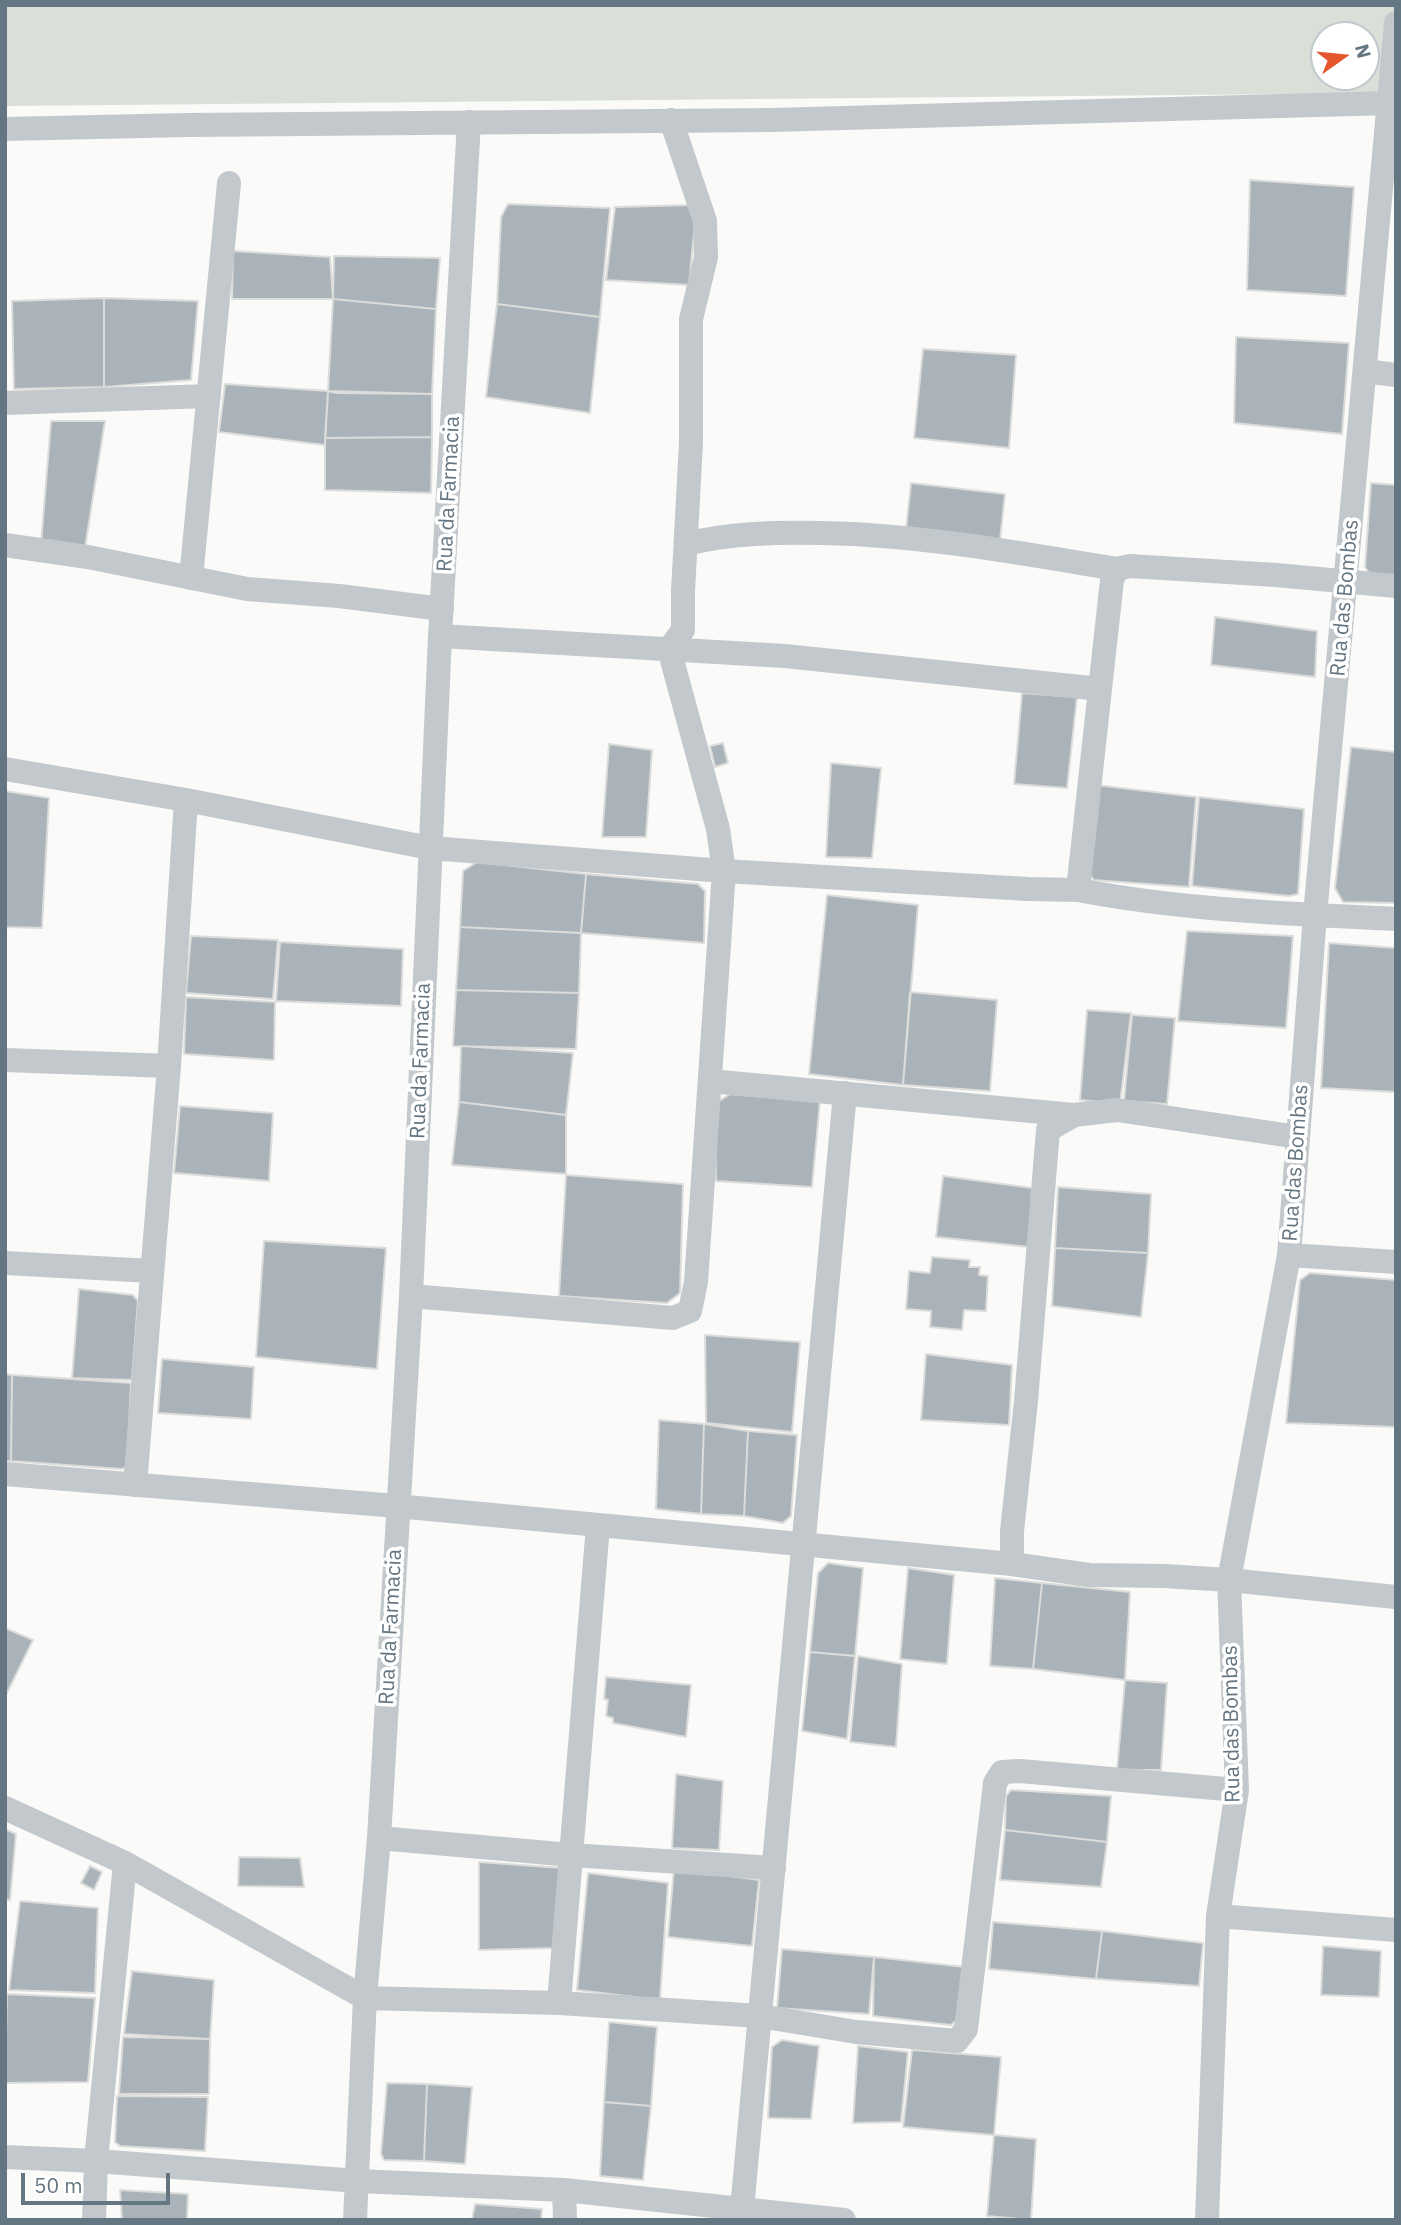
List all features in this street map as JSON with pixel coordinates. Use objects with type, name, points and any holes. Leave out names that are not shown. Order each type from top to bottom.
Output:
[{"type":"street","name":"Rua das Bombas","points":[[1207,2220],[1218,1916],[1237,1790],[1229,1580],[1289,1255],[1315,915],[1365,371],[1389,172],[1389,103],[1396,23]]},
{"type":"street","points":[[5,129],[771,120],[1389,103]]},
{"type":"street","points":[[669,649],[683,630],[691,443],[691,319],[706,257],[705,221],[671,120]]},
{"type":"street","name":"Rua da Farmacia","points":[[358,2181],[365,1998],[379,1838],[411,1296],[440,636],[469,122]]},
{"type":"street","points":[[191,578],[229,183]]},
{"type":"street","points":[[1365,371],[1396,375]]},
{"type":"street","points":[[5,403],[209,396]]},
{"type":"street","points":[[685,544],[716,536],[781,533],[880,534],[977,545],[1118,569],[1130,566],[1396,586]]},
{"type":"street","points":[[5,545],[89,557],[247,589],[442,608]]},
{"type":"street","points":[[1078,890],[1112,580],[1118,569]]},
{"type":"street","points":[[440,636],[812,659],[1100,689]]},
{"type":"street","points":[[411,1296],[673,1318],[691,1311],[696,1282],[724,871],[718,829],[669,649]]},
{"type":"street","points":[[5,769],[186,800],[430,848],[724,871],[1018,889],[1078,890],[1133,900],[1396,919]]},
{"type":"street","points":[[135,1485],[169,1066],[186,800]]},
{"type":"street","points":[[5,1060],[169,1066]]},
{"type":"street","points":[[710,1081],[1074,1115],[1117,1110],[1298,1137]]},
{"type":"street","points":[[741,2213],[845,1093]]},
{"type":"street","points":[[1012,1564],[1012,1531],[1026,1401],[1048,1130],[1074,1115]]},
{"type":"street","points":[[1289,1255],[1396,1262]]},
{"type":"street","points":[[5,1263],[152,1271]]},
{"type":"street","points":[[5,1474],[397,1506],[1012,1564],[1089,1575],[1229,1580],[1396,1597]]},
{"type":"street","points":[[559,2003],[598,1525]]},
{"type":"street","points":[[5,1808],[125,1863],[365,1998],[559,2003],[760,2016],[856,2032],[957,2042],[966,2029],[968,2017],[995,1783],[1002,1772],[1237,1790]]},
{"type":"street","points":[[379,1838],[571,1855],[774,1868]]},
{"type":"street","points":[[94,2220],[96,2161],[125,1863]]},
{"type":"street","points":[[1218,1916],[1396,1930]]},
{"type":"street","points":[[5,2157],[96,2161],[358,2181],[564,2190],[741,2213],[844,2220]]},
{"type":"street","points":[[355,2220],[358,2181]]},
{"type":"street","points":[[564,2190],[565,2220]]},
{"type":"shaded area","points":[[5,5],[1396,5],[1396,93],[5,106]]},
{"type":"building","points":[[1250,180],[1354,187],[1346,296],[1247,290]]},
{"type":"building","points":[[508,204],[610,208],[600,317],[497,304],[501,217]]},
{"type":"building","points":[[692,205],[696,211],[689,285],[606,280],[615,207]]},
{"type":"building","points":[[233,251],[330,257],[333,299],[232,299]]},
{"type":"building","points":[[334,256],[440,258],[436,309],[333,299]]},
{"type":"building","points":[[104,298],[104,387],[14,389],[12,301]]},
{"type":"building","points":[[104,298],[198,301],[191,380],[104,387]]},
{"type":"building","points":[[333,299],[436,309],[432,394],[328,391]]},
{"type":"building","points":[[497,304],[600,317],[590,413],[486,397]]},
{"type":"building","points":[[1236,337],[1349,343],[1342,434],[1234,423]]},
{"type":"building","points":[[923,349],[1016,355],[1009,448],[914,438]]},
{"type":"building","points":[[225,384],[328,391],[325,445],[219,432]]},
{"type":"building","points":[[328,391],[432,394],[432,437],[325,438]]},
{"type":"building","points":[[51,421],[105,421],[85,548],[41,544]]},
{"type":"building","points":[[432,437],[431,493],[325,490],[325,438]]},
{"type":"building","points":[[911,483],[1005,494],[1000,540],[906,529]]},
{"type":"building","points":[[1371,483],[1396,485],[1396,575],[1371,576],[1365,567]]},
{"type":"building","points":[[1215,617],[1317,631],[1315,677],[1211,665]]},
{"type":"building","points":[[1022,693],[1077,697],[1067,788],[1014,784]]},
{"type":"building","points":[[723,743],[728,763],[715,767],[710,746]]},
{"type":"building","points":[[609,744],[652,750],[646,837],[602,837]]},
{"type":"building","points":[[1351,747],[1396,752],[1396,903],[1343,902],[1335,888]]},
{"type":"building","points":[[831,763],[881,768],[872,858],[826,857]]},
{"type":"building","points":[[1096,785],[1196,797],[1189,887],[1094,880],[1088,872]]},
{"type":"building","points":[[5,791],[49,798],[42,928],[5,927]]},
{"type":"building","points":[[1199,797],[1304,809],[1298,894],[1289,896],[1192,886]]},
{"type":"building","points":[[477,862],[586,874],[581,933],[460,927],[463,871]]},
{"type":"building","points":[[586,874],[698,884],[705,891],[704,943],[581,933]]},
{"type":"building","points":[[827,895],[918,905],[903,1085],[809,1074]]},
{"type":"building","points":[[460,927],[581,933],[579,993],[456,990]]},
{"type":"building","points":[[1187,931],[1293,936],[1286,1028],[1178,1021]]},
{"type":"building","points":[[191,936],[278,940],[273,999],[186,993]]},
{"type":"building","points":[[280,942],[403,949],[401,1006],[276,1001]]},
{"type":"building","points":[[1329,943],[1396,948],[1396,1092],[1321,1088]]},
{"type":"building","points":[[456,990],[579,993],[576,1049],[453,1046]]},
{"type":"building","points":[[910,992],[997,1000],[990,1091],[903,1085]]},
{"type":"building","points":[[186,997],[275,1002],[274,1060],[184,1054]]},
{"type":"building","points":[[1087,1010],[1131,1013],[1120,1104],[1080,1100]]},
{"type":"building","points":[[1132,1015],[1175,1018],[1167,1104],[1124,1101]]},
{"type":"building","points":[[461,1046],[573,1053],[566,1115],[459,1102]]},
{"type":"building","points":[[730,1094],[820,1101],[812,1187],[716,1181],[715,1104]]},
{"type":"building","points":[[459,1102],[566,1115],[566,1174],[452,1165]]},
{"type":"building","points":[[180,1106],[273,1113],[269,1181],[174,1173]]},
{"type":"building","points":[[566,1175],[683,1184],[680,1293],[667,1303],[559,1296]]},
{"type":"building","points":[[943,1176],[1032,1188],[1029,1247],[936,1237]]},
{"type":"building","points":[[1058,1187],[1151,1194],[1148,1253],[1055,1248]]},
{"type":"building","points":[[264,1241],[386,1248],[377,1369],[256,1357]]},
{"type":"building","points":[[1055,1248],[1148,1253],[1141,1317],[1052,1306]]},
{"type":"building","points":[[932,1257],[970,1260],[969,1267],[980,1267],[979,1275],[988,1276],[986,1311],[964,1310],[962,1330],[930,1327],[931,1311],[906,1309],[909,1271],[930,1273]]},
{"type":"building","points":[[1310,1273],[1396,1280],[1396,1427],[1286,1423],[1300,1280]]},
{"type":"building","points":[[79,1289],[133,1295],[138,1301],[132,1380],[72,1378]]},
{"type":"building","points":[[705,1335],[800,1342],[792,1432],[706,1423]]},
{"type":"building","points":[[926,1354],[1012,1365],[1009,1425],[921,1420]]},
{"type":"building","points":[[162,1359],[254,1367],[251,1419],[158,1413]]},
{"type":"building","points":[[5,1374],[12,1375],[11,1461],[5,1461]]},
{"type":"building","points":[[12,1375],[131,1383],[127,1466],[122,1469],[11,1461]]},
{"type":"building","points":[[659,1420],[704,1424],[701,1514],[656,1509]]},
{"type":"building","points":[[704,1424],[748,1431],[744,1516],[701,1514]]},
{"type":"building","points":[[748,1431],[797,1435],[791,1516],[783,1523],[744,1516]]},
{"type":"building","points":[[828,1563],[863,1568],[855,1656],[810,1652],[818,1573]]},
{"type":"building","points":[[908,1568],[954,1575],[947,1664],[900,1659]]},
{"type":"building","points":[[995,1578],[1042,1583],[1033,1669],[990,1666]]},
{"type":"building","points":[[1042,1583],[1130,1592],[1125,1680],[1033,1669]]},
{"type":"building","points":[[5,1628],[33,1640],[5,1697]]},
{"type":"building","points":[[810,1652],[855,1656],[847,1739],[802,1731]]},
{"type":"building","points":[[858,1656],[902,1664],[896,1747],[850,1742]]},
{"type":"building","points":[[606,1677],[691,1685],[686,1737],[613,1723],[613,1718],[606,1716]]},
{"type":"building","points":[[1125,1680],[1167,1683],[1161,1770],[1117,1770]]},
{"type":"building","points":[[676,1774],[723,1781],[719,1850],[672,1848]]},
{"type":"building","points":[[1011,1790],[1111,1796],[1107,1842],[1005,1830],[1006,1796]]},
{"type":"building","points":[[5,1829],[16,1834],[10,1900],[5,1899]]},
{"type":"building","points":[[1005,1830],[1107,1842],[1101,1887],[1000,1880]]},
{"type":"building","points":[[239,1857],[300,1858],[304,1887],[238,1886]]},
{"type":"building","points":[[479,1862],[562,1868],[555,1948],[479,1950]]},
{"type":"building","points":[[90,1866],[102,1872],[94,1890],[81,1883]]},
{"type":"building","points":[[674,1868],[759,1880],[752,1946],[668,1937]]},
{"type":"building","points":[[588,1873],[668,1883],[660,2000],[577,1990]]},
{"type":"building","points":[[20,1901],[98,1908],[95,1993],[9,1990]]},
{"type":"building","points":[[993,1922],[1102,1931],[1096,1979],[989,1969]]},
{"type":"building","points":[[1102,1931],[1203,1943],[1199,1986],[1096,1979]]},
{"type":"building","points":[[1323,1946],[1381,1951],[1379,1997],[1321,1995]]},
{"type":"building","points":[[782,1949],[874,1957],[869,2014],[777,2008]]},
{"type":"building","points":[[874,1957],[965,1967],[958,2019],[951,2025],[873,2016]]},
{"type":"building","points":[[132,1971],[214,1980],[210,2039],[124,2034]]},
{"type":"building","points":[[7,1994],[95,1998],[88,2082],[5,2083]]},
{"type":"building","points":[[609,2022],[657,2027],[651,2106],[604,2102]]},
{"type":"building","points":[[123,2037],[210,2039],[209,2094],[119,2094]]},
{"type":"building","points":[[782,2040],[819,2046],[811,2119],[768,2118],[772,2047]]},
{"type":"building","points":[[858,2046],[908,2052],[901,2122],[853,2123]]},
{"type":"building","points":[[912,2050],[1001,2057],[994,2135],[903,2127]]},
{"type":"building","points":[[387,2083],[427,2084],[424,2161],[384,2160],[381,2154]]},
{"type":"building","points":[[427,2084],[472,2087],[465,2164],[424,2161]]},
{"type":"building","points":[[117,2096],[208,2097],[205,2151],[120,2146],[115,2142]]},
{"type":"building","points":[[604,2102],[651,2106],[643,2180],[600,2176]]},
{"type":"building","points":[[994,2135],[1036,2139],[1031,2220],[987,2216]]},
{"type":"building","points":[[120,2190],[188,2194],[187,2220],[122,2219]]},
{"type":"building","points":[[475,2204],[542,2209],[541,2220],[472,2220]]}]
